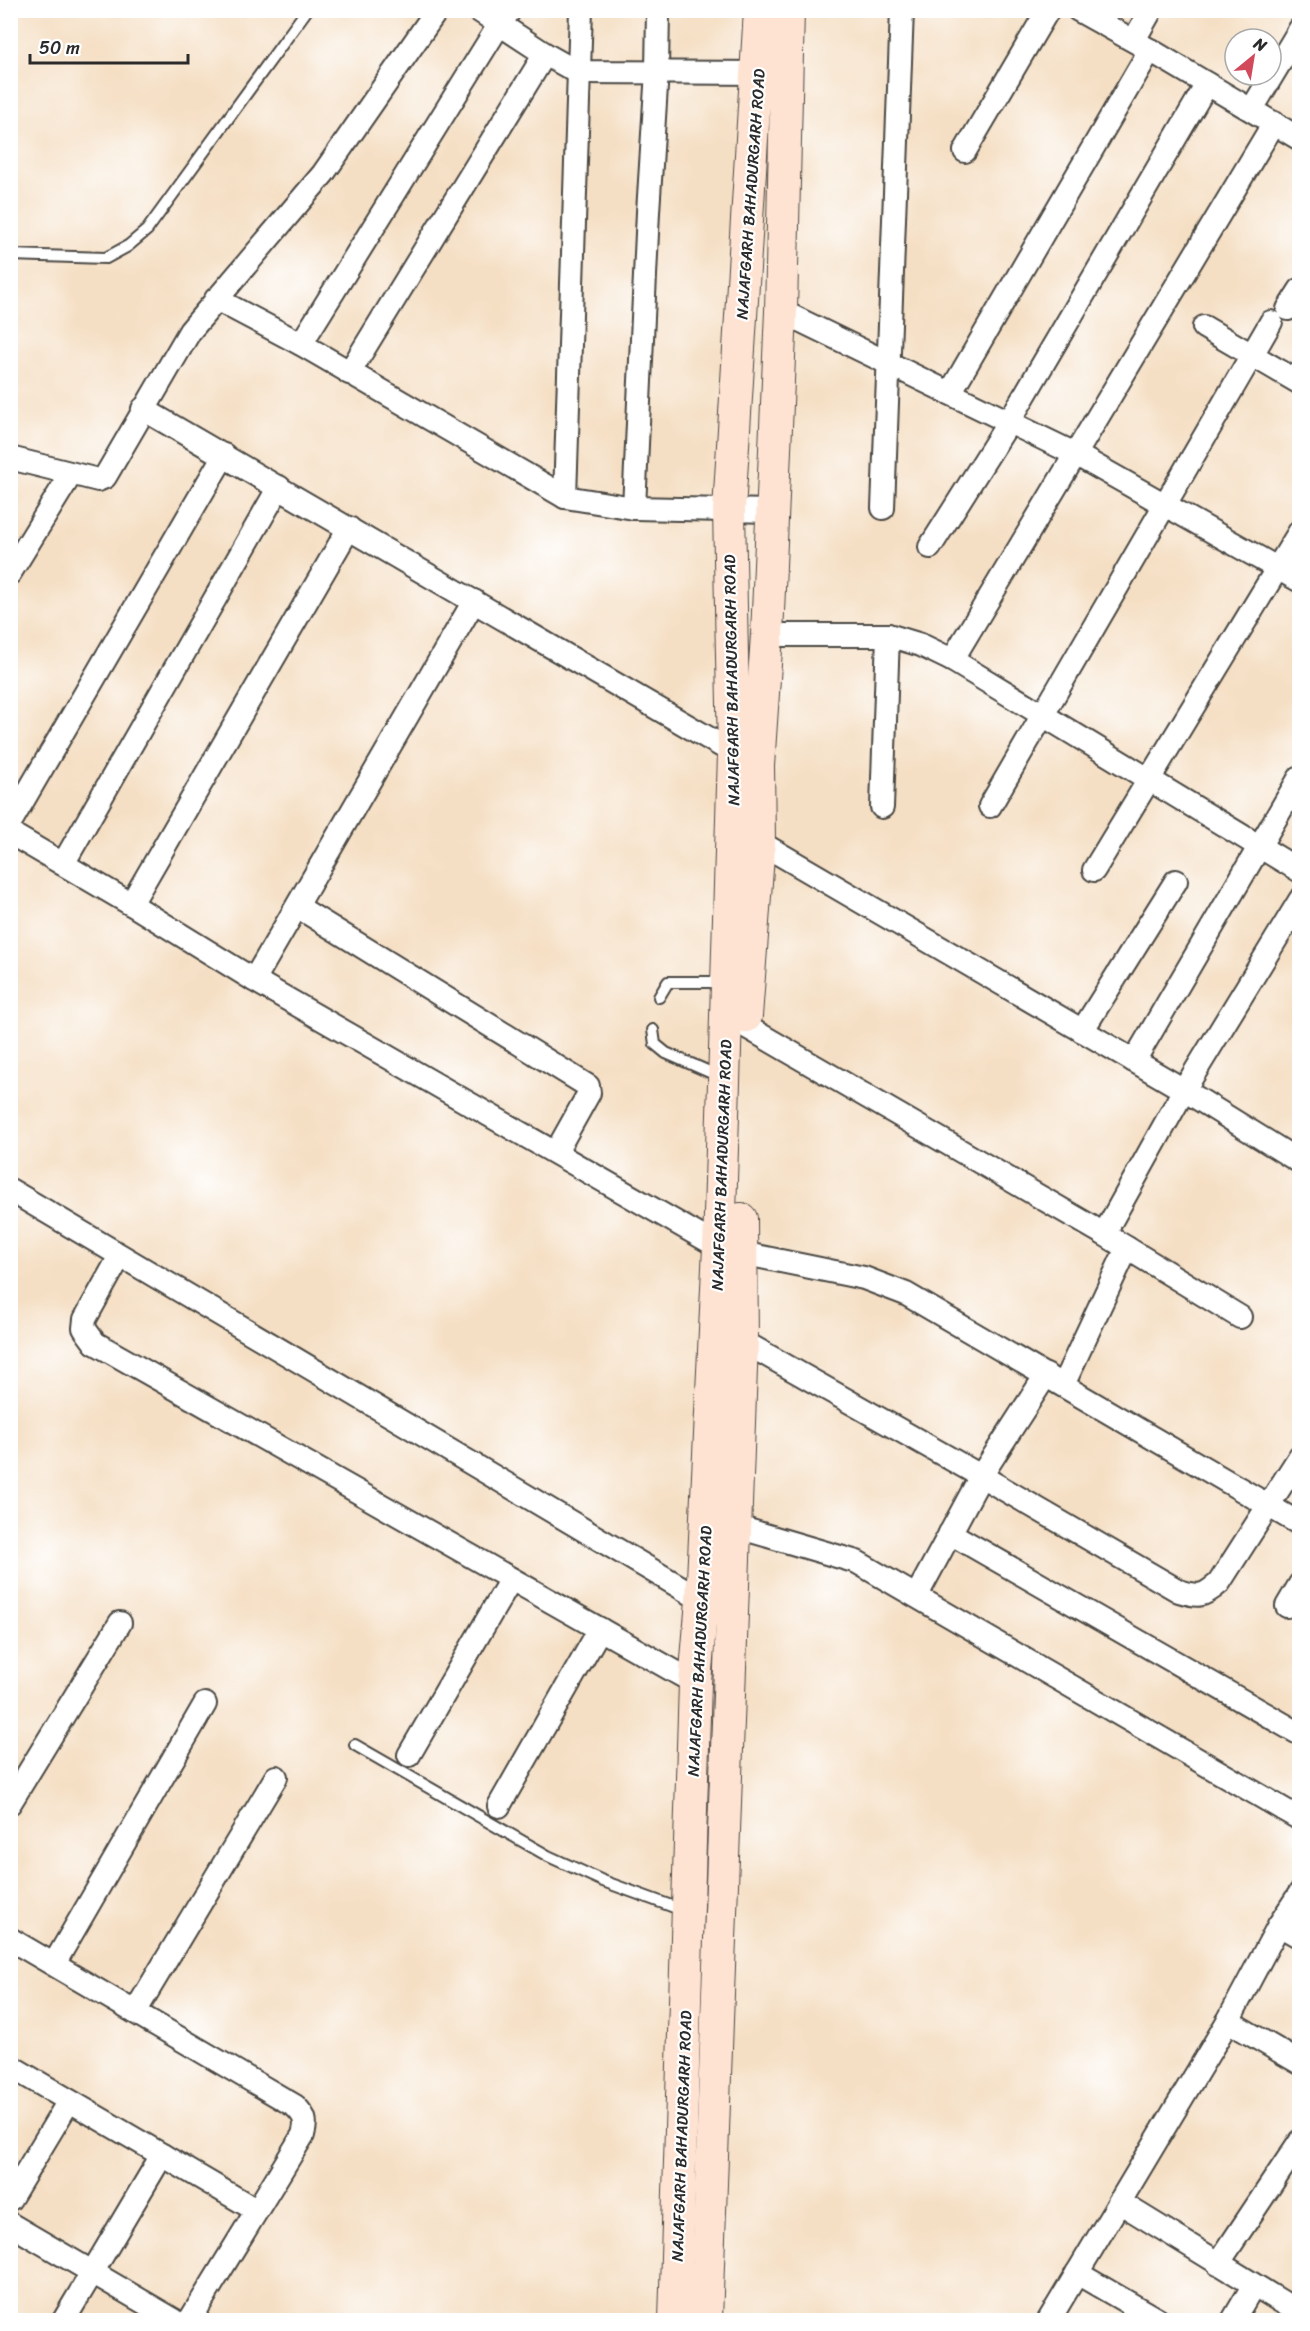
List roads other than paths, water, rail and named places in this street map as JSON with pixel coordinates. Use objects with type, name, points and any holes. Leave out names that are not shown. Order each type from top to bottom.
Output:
[{"type":"main road","name":"NAJAFGARH BAHADURGARH ROAD","points":[[675,2320],[695,1683],[730,1250],[759,842],[758,766],[767,635],[781,311],[772,73],[760,10]]},
{"type":"main road","name":"NAJAFGARH BAHADURGARH ROAD","points":[[706,2320],[742,1341],[730,1250],[724,1078],[734,753],[729,510],[772,73],[788,10]]},
{"type":"main road","points":[[691,1818],[723,1823]]},
{"type":"street","points":[[10,458],[102,480],[181,345],[216,299],[323,174],[437,10]]},
{"type":"street","points":[[478,10],[505,18],[545,54],[577,72],[772,73]]},
{"type":"street","points":[[565,497],[577,72],[581,10]]},
{"type":"street","points":[[634,508],[657,71],[658,10]]},
{"type":"street","points":[[883,508],[902,10]]},
{"type":"street","points":[[965,151],[1048,10]]},
{"type":"street","points":[[1078,10],[1142,45],[1299,139]]},
{"type":"street","points":[[950,393],[1142,45],[1151,10]]},
{"type":"street","points":[[301,344],[505,18]]},
{"type":"street","points":[[1252,110],[1299,29]]},
{"type":"street","points":[[350,373],[545,54]]},
{"type":"street","points":[[930,547],[1009,422],[1207,84]]},
{"type":"street","points":[[952,660],[1274,123]]},
{"type":"street","points":[[990,806],[1252,355],[1299,290]]},
{"type":"street","points":[[216,299],[301,344],[565,497],[634,508],[772,511]]},
{"type":"street","points":[[781,311],[1075,454],[1299,581]]},
{"type":"street","points":[[1204,327],[1299,383]]},
{"type":"street","points":[[143,409],[734,753]]},
{"type":"street","points":[[10,823],[224,455]]},
{"type":"street","points":[[10,573],[71,474]]},
{"type":"street","points":[[63,864],[279,487]]},
{"type":"street","points":[[131,904],[348,528]]},
{"type":"street","points":[[1094,870],[1299,531]]},
{"type":"street","points":[[254,980],[298,908],[474,602]]},
{"type":"street","points":[[767,635],[888,635],[921,645],[952,660],[1299,871]]},
{"type":"street","points":[[882,807],[888,635]]},
{"type":"street","points":[[1134,1061],[1299,777]]},
{"type":"street","points":[[10,833],[254,980],[730,1250],[864,1278],[906,1294],[1299,1524]]},
{"type":"street","points":[[759,842],[1184,1090],[1299,1162]]},
{"type":"street","points":[[1082,1031],[1176,881]]},
{"type":"street","points":[[1104,1234],[1184,1090],[1299,900]]},
{"type":"street","points":[[298,908],[588,1086],[589,1093],[556,1152]]},
{"type":"street","points":[[745,1026],[1104,1234],[1240,1317]]},
{"type":"street","points":[[10,1190],[702,1600]]},
{"type":"street","points":[[917,1595],[981,1476],[1054,1380],[1127,1248]]},
{"type":"street","points":[[120,1256],[85,1319],[84,1328],[95,1343],[695,1683]]},
{"type":"street","points":[[742,1341],[1179,1591],[1197,1596],[1208,1593],[1219,1583],[1299,1456]]},
{"type":"street","points":[[734,1526],[857,1562],[1299,1819]]},
{"type":"street","points":[[950,1533],[1299,1734]]},
{"type":"street","points":[[409,1755],[511,1579]]},
{"type":"street","points":[[1287,1605],[1299,1584]]},
{"type":"street","points":[[10,1803],[120,1623]]},
{"type":"street","points":[[499,1806],[600,1629]]},
{"type":"street","points":[[54,1964],[206,1704]]},
{"type":"street","points":[[135,2012],[276,1777]]},
{"type":"street","points":[[1049,2320],[1228,2021],[1279,1925],[1299,1893]]},
{"type":"street","points":[[1279,1925],[1299,1937]]},
{"type":"street","points":[[10,1939],[295,2106],[304,2115],[306,2124],[303,2135],[190,2320]]},
{"type":"street","points":[[1228,2021],[1299,2063]]},
{"type":"street","points":[[10,2066],[256,2210]]},
{"type":"street","points":[[10,2199],[69,2101]]},
{"type":"street","points":[[1218,2264],[1299,2141]]},
{"type":"street","points":[[64,2320],[162,2155]]},
{"type":"street","points":[[1119,2202],[1253,2286],[1299,2311]]},
{"type":"street","points":[[10,2224],[174,2320]]},
{"type":"street","points":[[1077,2273],[1158,2320]]},
{"type":"street","points":[[1233,2320],[1253,2286]]},
{"type":"lane","points":[[10,255],[106,258],[128,246],[147,230],[307,10]]},
{"type":"lane","points":[[659,997],[668,982],[727,982]]},
{"type":"lane","points":[[653,1030],[655,1044],[666,1053],[724,1078]]},
{"type":"lane","points":[[355,1745],[548,1856],[603,1881],[688,1912]]}]
